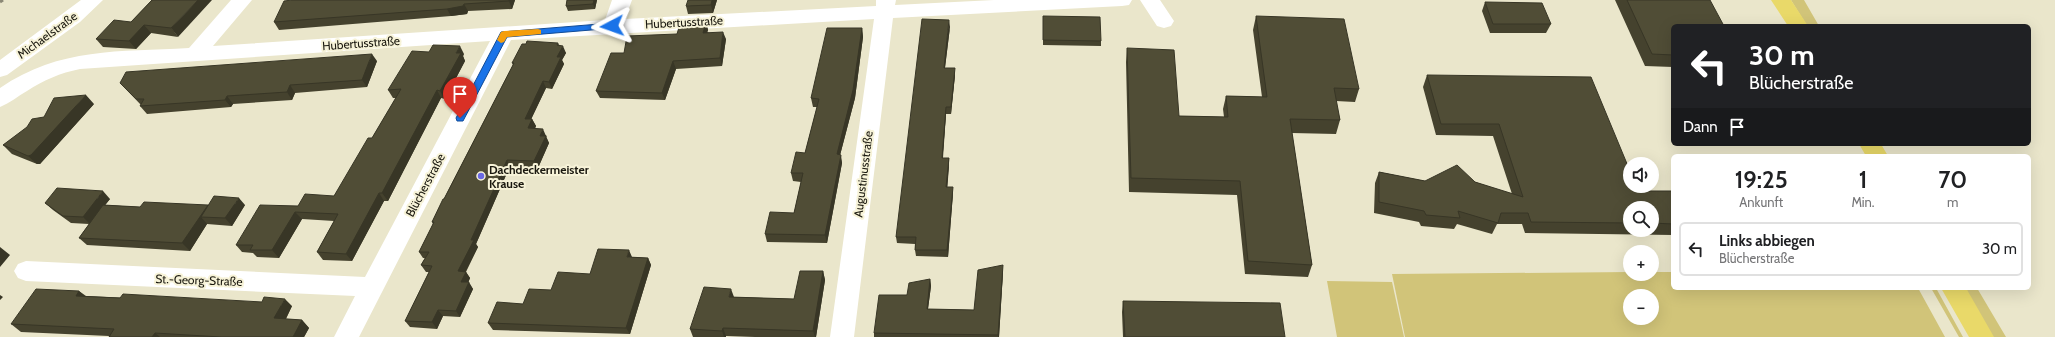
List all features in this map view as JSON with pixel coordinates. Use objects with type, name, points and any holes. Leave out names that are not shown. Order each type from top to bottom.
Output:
[{"type":"main road","points":[[1782,0],[1797,24]]},
{"type":"main road","points":[[1955,290],[1982,337]]},
{"type":"street","name":"Michaelstraße","points":[[0,70],[72,18],[93,0]]},
{"type":"street","points":[[196,53],[242,0]]},
{"type":"street","points":[[612,26],[622,0]]},
{"type":"street","name":"Hubertusstraße","points":[[0,99],[24,82],[42,72],[66,64],[80,62],[196,53],[504,34],[885,6],[1122,0]]},
{"type":"street","points":[[1150,0],[1164,21]]},
{"type":"street","name":"Augustinusstraße","points":[[842,337],[885,6]]},
{"type":"street","name":"Blücherstraße","points":[[346,337],[504,34]]},
{"type":"street","name":"St.-Georg-Straße","points":[[26,271],[371,287]]},
{"type":"shaded area","points":[[1791,0],[1804,0],[1818,24],[1806,24]]},
{"type":"shaded area","points":[[1623,272],[1623,281],[1659,281],[1659,272],[1671,272],[1671,290],[1919,290],[1945,337],[1405,337],[1392,274]]},
{"type":"shaded area","points":[[1327,281],[1392,282],[1404,337],[1337,337]]},
{"type":"shaded area","points":[[1932,290],[1937,290],[1963,337],[1959,337]]},
{"type":"shaded area","points":[[1965,290],[1978,290],[2006,337],[1992,337]]},
{"type":"building","points":[[152,0],[198,0],[171,28],[144,25],[129,41],[96,39],[114,20],[131,22]]},
{"type":"building","points":[[567,0],[594,0],[593,4],[566,6]]},
{"type":"building","points":[[688,0],[712,0],[711,5],[686,6]]},
{"type":"building","points":[[1627,0],[1710,0],[1723,24],[1671,24],[1671,55],[1652,54]]},
{"type":"building","points":[[284,1],[509,1],[464,4],[463,6],[447,9],[274,22]]},
{"type":"building","points":[[1485,2],[1542,3],[1551,24],[1493,24]]},
{"type":"building","points":[[1043,16],[1100,17],[1101,41],[1043,40]]},
{"type":"building","points":[[1256,16],[1344,19],[1359,89],[1334,88],[1340,120],[1290,119],[1312,265],[1248,261],[1240,181],[1131,178],[1127,48],[1174,50],[1179,116],[1228,117],[1226,96],[1267,97]]},
{"type":"building","points":[[922,19],[949,20],[944,68],[955,68],[951,107],[946,107],[942,158],[949,158],[946,187],[953,187],[947,250],[915,250],[916,237],[896,237]]},
{"type":"building","points":[[706,22],[703,33],[723,32],[720,58],[673,61],[662,93],[596,91],[611,53],[624,53],[627,36],[677,34],[680,24]]},
{"type":"building","points":[[827,28],[862,28],[853,90],[837,154],[841,155],[825,235],[765,234],[770,212],[794,213],[803,173],[791,173],[796,152],[805,153],[819,99],[811,98]]},
{"type":"building","points":[[527,41],[558,43],[557,45],[563,46],[557,57],[561,57],[549,82],[543,81],[525,119],[532,119],[528,128],[543,129],[540,136],[546,136],[534,161],[507,160],[471,240],[474,240],[458,271],[466,272],[461,282],[469,282],[456,311],[438,310],[432,322],[405,321],[432,266],[421,265],[429,252],[419,252],[434,222],[432,222],[514,63],[512,63],[522,44],[526,44]]},
{"type":"building","points":[[433,45],[460,46],[456,53],[461,53],[440,91],[437,90],[382,193],[379,193],[346,254],[317,252],[338,214],[295,212],[272,250],[250,250],[253,245],[236,245],[260,205],[298,206],[305,194],[334,196],[368,138],[372,138],[401,89],[388,90],[412,51],[429,52]]},
{"type":"building","points":[[372,54],[362,80],[290,85],[287,92],[227,96],[225,100],[140,106],[144,99],[136,99],[120,83],[126,72]]},
{"type":"building","points":[[1427,75],[1591,77],[1624,157],[1623,193],[1659,193],[1659,191],[1671,191],[1671,224],[1659,223],[1659,201],[1623,201],[1623,223],[1531,222],[1528,213],[1501,213],[1498,223],[1458,211],[1460,218],[1426,215],[1424,211],[1379,202],[1379,172],[1425,181],[1457,165],[1475,182],[1523,197],[1499,124],[1441,124]]},
{"type":"building","points":[[86,95],[31,155],[28,156],[3,145],[27,127],[32,119],[44,117],[54,98]]},
{"type":"building","points":[[57,188],[103,191],[83,217],[63,216],[45,203]]},
{"type":"building","points":[[214,196],[239,198],[225,218],[201,217]]},
{"type":"building","points":[[144,202],[208,205],[182,243],[79,238],[103,205],[140,207]]},
{"type":"building","points":[[598,249],[629,250],[627,257],[648,258],[626,328],[488,323],[497,302],[523,304],[529,289],[551,290],[558,272],[590,274]]},
{"type":"building","points":[[1003,265],[998,335],[874,333],[879,295],[907,295],[909,283],[930,279],[927,309],[974,310],[978,270]]},
{"type":"building","points":[[800,271],[823,271],[813,331],[723,328],[722,331],[690,329],[704,287],[731,289],[729,297],[794,299]]},
{"type":"building","points":[[36,289],[79,291],[76,296],[120,298],[123,294],[262,302],[264,297],[285,299],[274,318],[302,320],[293,337],[221,337],[155,333],[152,337],[109,337],[114,329],[11,324]]},
{"type":"building","points":[[1123,301],[1280,303],[1285,337],[1125,337]]},
{"type":"slow traffic","points":[[501,40],[504,34],[538,32]]},
{"type":"place","name":"Dachdeckermeister Krause","points":[[481,176]]},
{"type":"route","points":[[460,118],[504,34],[612,26]]}]
